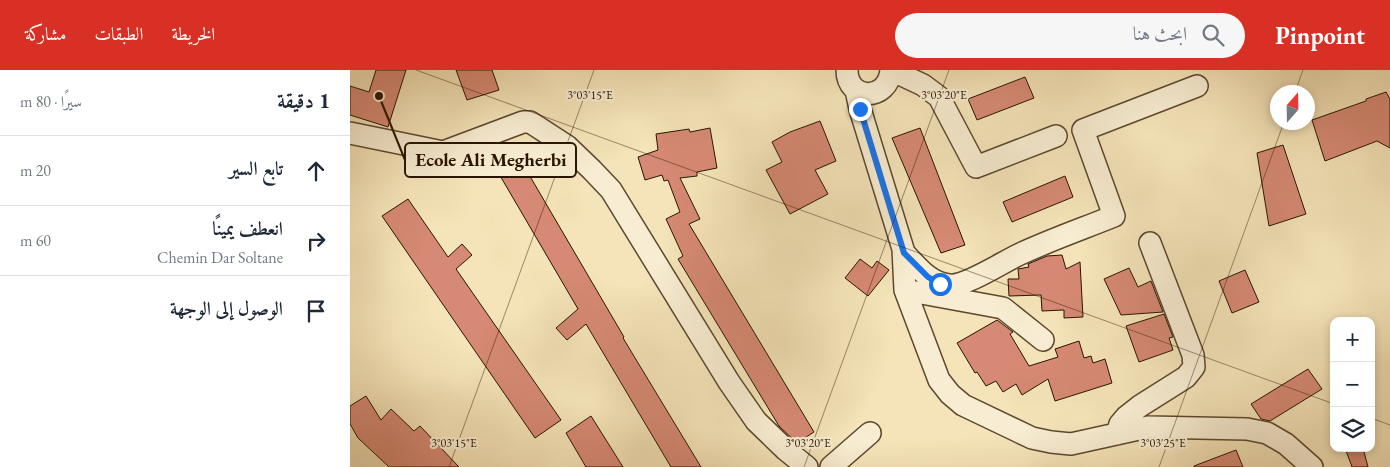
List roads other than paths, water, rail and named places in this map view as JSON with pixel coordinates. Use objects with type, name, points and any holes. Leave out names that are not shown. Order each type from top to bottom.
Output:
[{"type":"street","points":[[847,70],[851,85],[862,93],[869,94],[882,89],[887,84],[891,70],[923,85],[939,97],[976,167],[1056,136]]},
{"type":"street","points":[[904,253],[928,277],[940,284],[952,286],[977,277],[1017,255],[1114,216],[1083,130],[1197,86]]},
{"type":"street","points":[[856,90],[860,109],[904,253],[905,290],[939,380],[950,394],[963,405],[1032,438],[1071,444],[1148,427],[1247,429],[1267,434],[1286,444],[1312,467]]},
{"type":"street","points":[[350,133],[443,152],[522,122],[530,122],[567,146],[611,190],[729,382],[756,421],[807,467]]},
{"type":"street","points":[[1117,434],[1120,424],[1126,417],[1186,377],[1194,367],[1193,355],[1150,243]]},
{"type":"street","points":[[905,290],[1003,308],[1043,340]]},
{"type":"street","points":[[831,467],[870,433]]},
{"type":"place","name":"Ecole Ali Megherbi","points":[[379,96]]}]
